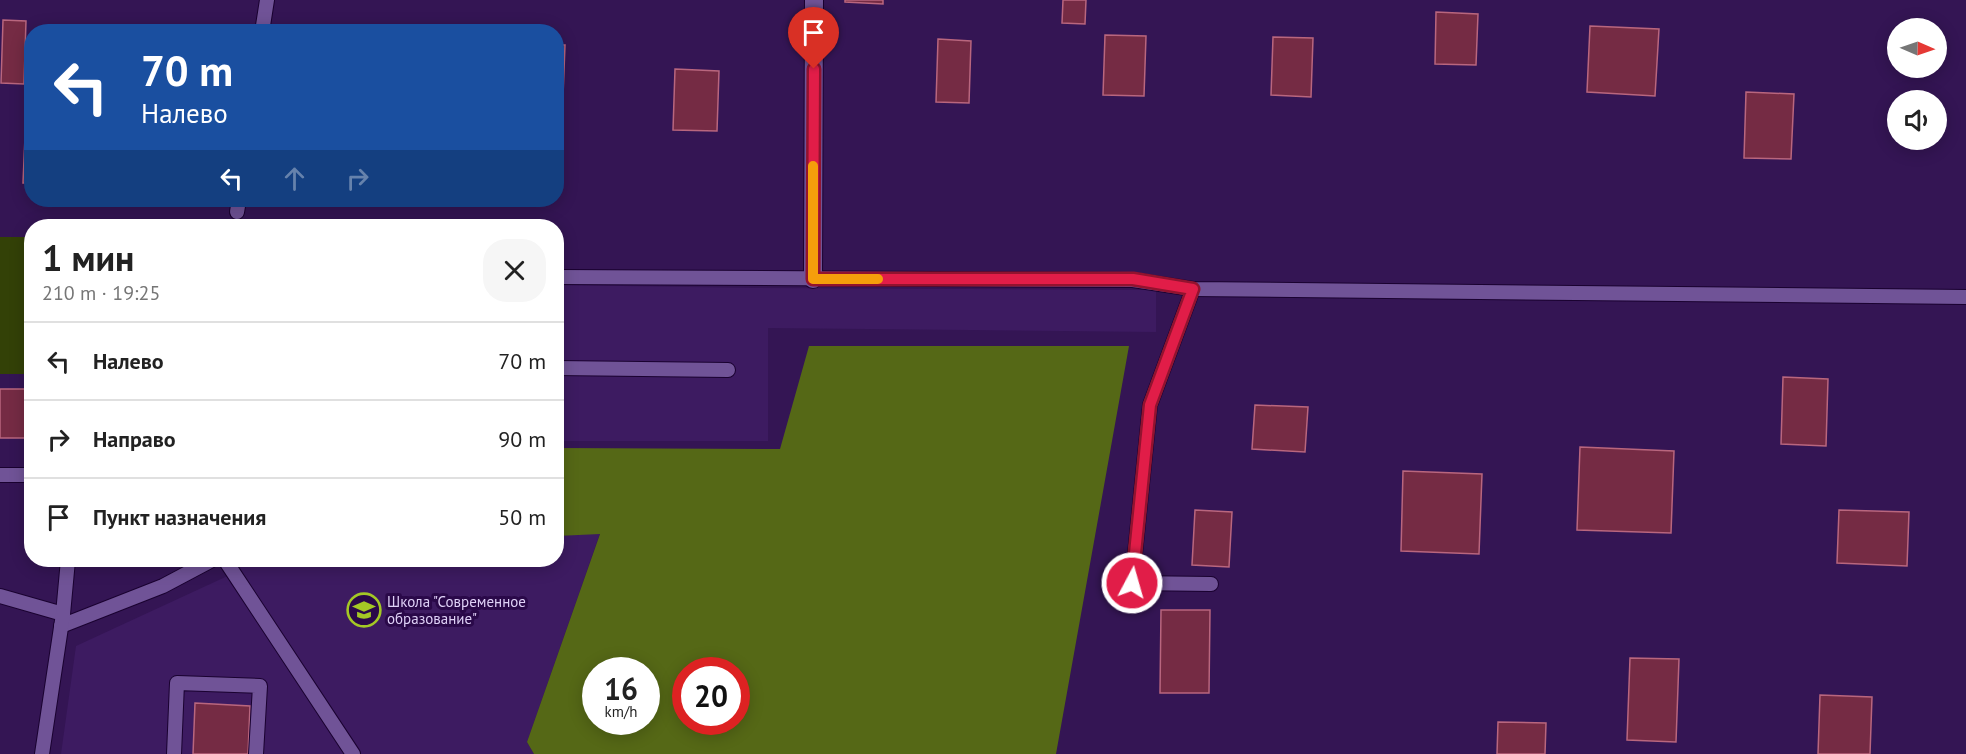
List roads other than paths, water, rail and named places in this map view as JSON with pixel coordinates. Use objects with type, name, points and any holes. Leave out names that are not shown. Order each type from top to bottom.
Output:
[{"type":"street","points":[[813,279],[814,0]]},
{"type":"lane","points":[[263,24],[267,0]]},
{"type":"lane","points":[[564,277],[1133,279],[1193,289],[1966,297]]},
{"type":"lane","points":[[1193,289],[1150,405],[1132,583],[1211,584]]},
{"type":"lane","points":[[564,368],[728,370]]},
{"type":"lane","points":[[0,475],[24,475]]},
{"type":"lane","points":[[42,754],[62,620],[67,567]]},
{"type":"lane","points":[[0,596],[62,620],[163,586],[199,567]]},
{"type":"lane","points":[[230,567],[353,754]]},
{"type":"lane","points":[[174,754],[177,683],[260,686],[256,754]]},
{"type":"place","name":"Школа \"Современное образование\"","points":[[364,610]]}]
